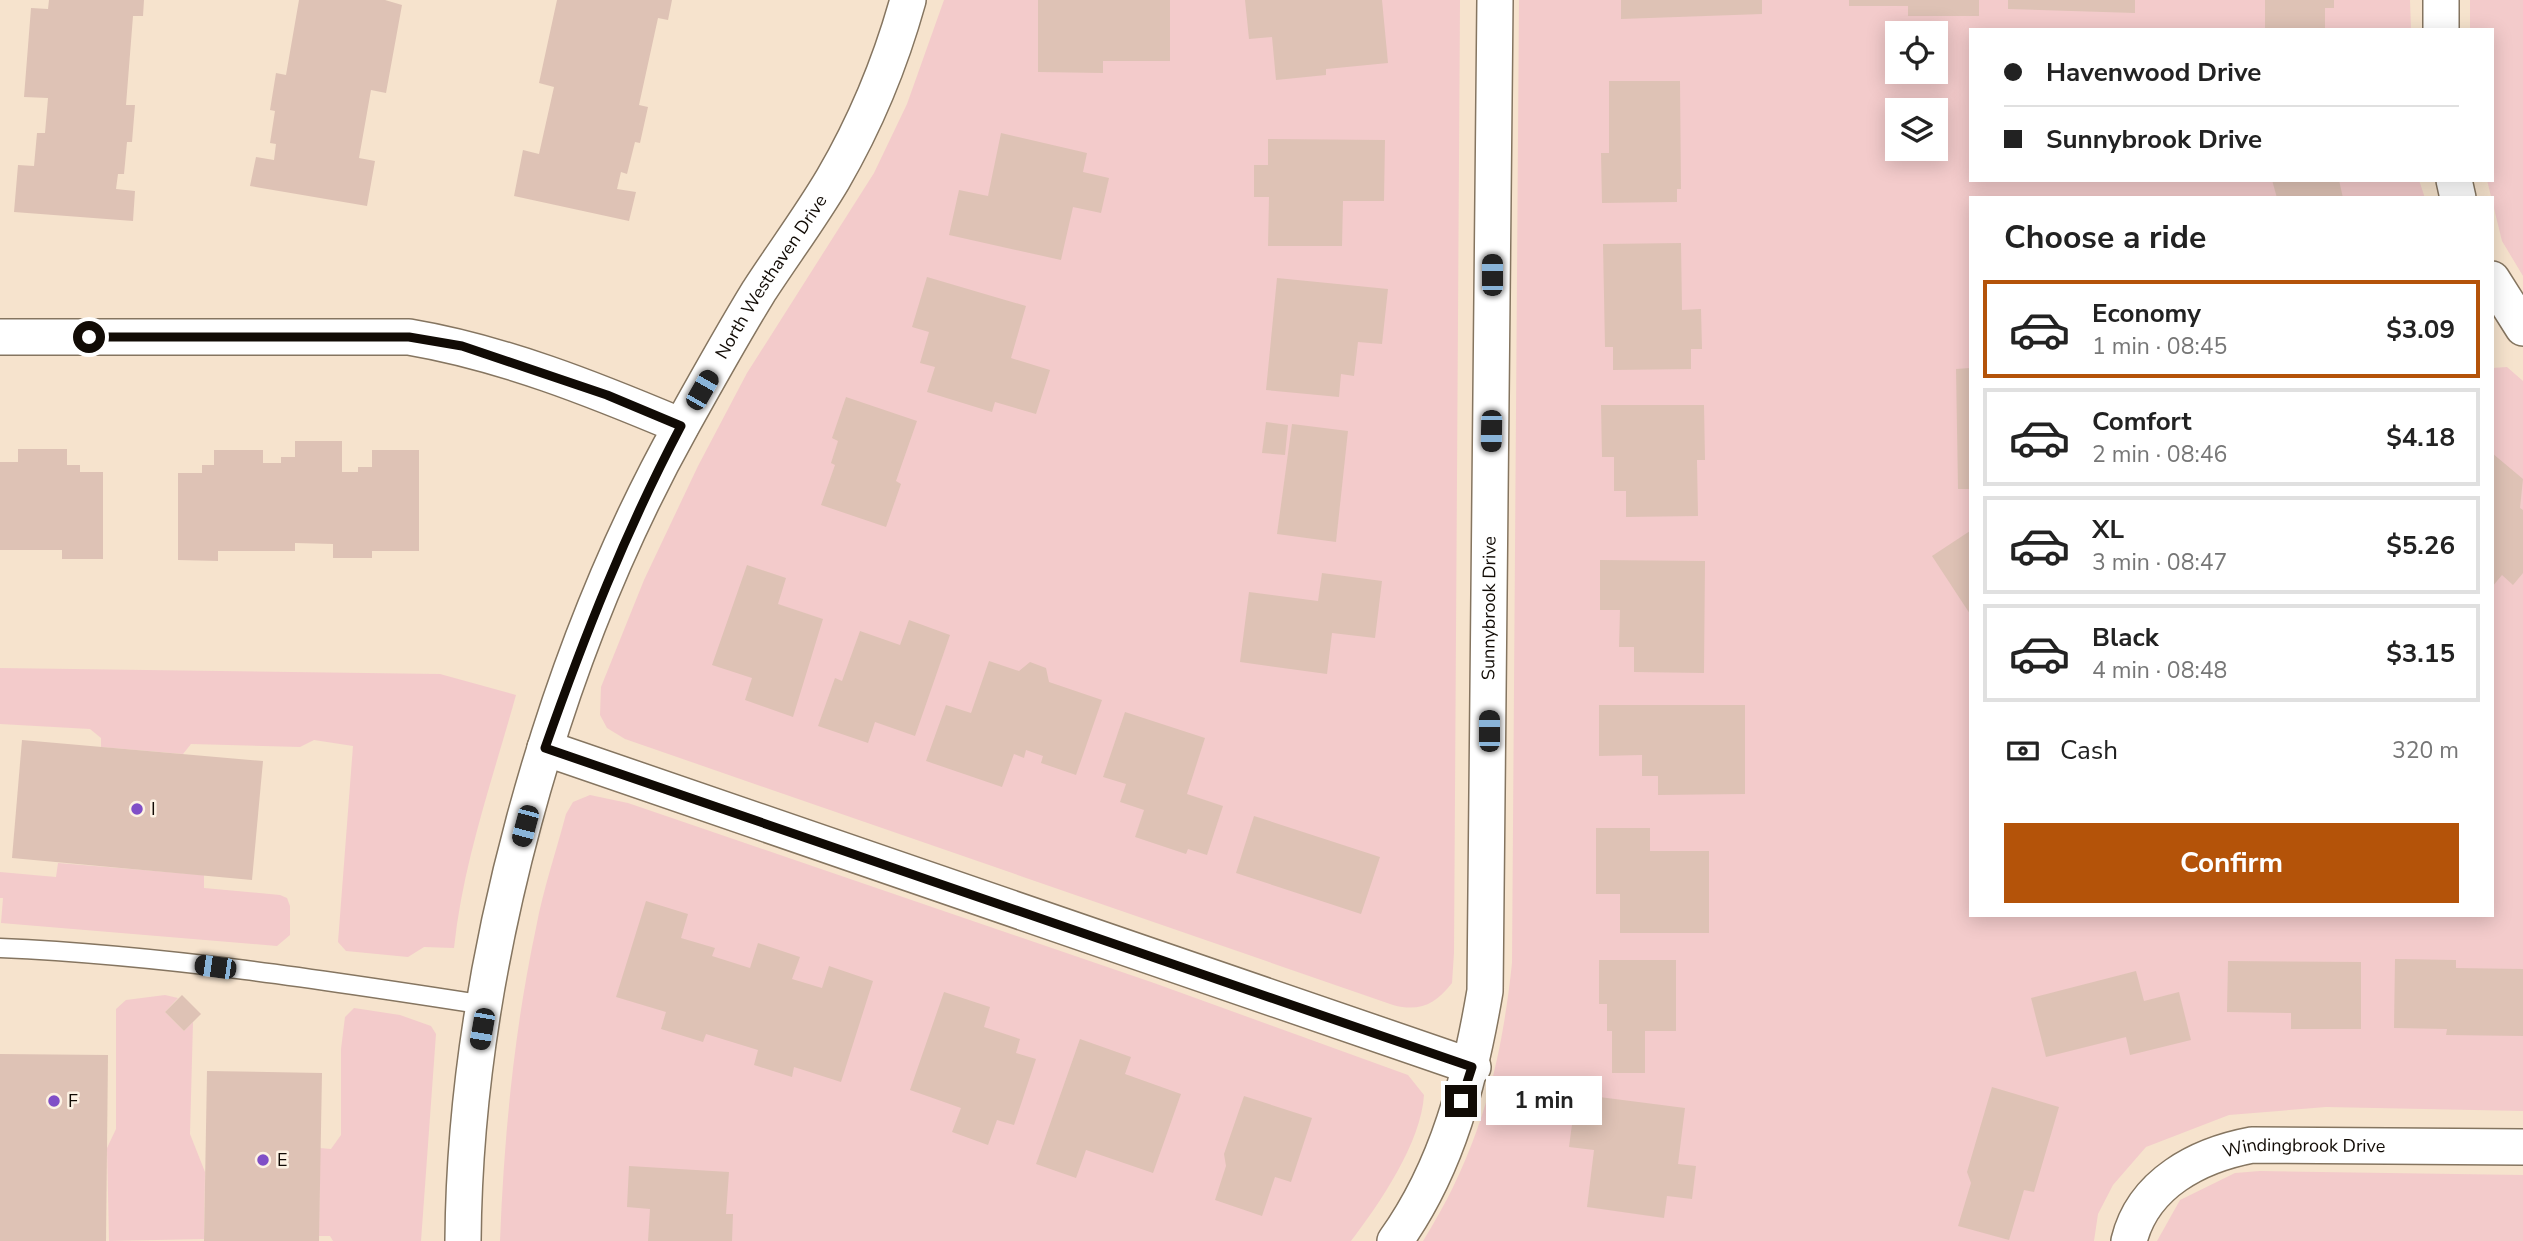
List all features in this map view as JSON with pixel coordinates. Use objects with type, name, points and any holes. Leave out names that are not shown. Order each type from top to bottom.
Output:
[{"type":"street","name":"North Westhaven Drive","points":[[463,1241],[478,1053],[504,903],[545,748],[590,621],[647,491],[681,426],[757,294],[833,179],[876,92],[908,0]]},
{"type":"street","name":"Sunnybrook Drive","points":[[1395,1241],[1440,1163],[1472,1067],[1485,991],[1488,943],[1495,0]]},
{"type":"street","points":[[2441,0],[2441,28]]},
{"type":"street","points":[[2494,284],[2510,326]]},
{"type":"street","points":[[0,337],[409,337],[462,346],[607,395],[681,426]]},
{"type":"street","points":[[545,748],[1472,1067]]},
{"type":"street","name":"Windingbrook Drive","points":[[2130,1241],[2132,1231],[2153,1195],[2185,1166],[2217,1152],[2252,1145],[2523,1147]]},
{"type":"lane","points":[[0,948],[65,950],[190,964],[486,1005]]},
{"type":"shaded area","points":[[944,0],[1460,0],[1454,953],[1452,983],[1439,997],[1426,1005],[1411,1008],[1393,1005],[625,739],[607,728],[600,715],[601,687],[644,580],[698,466],[747,373],[874,173],[907,104]]},
{"type":"shaded area","points":[[1519,0],[2410,0],[2411,28],[1969,28],[1969,182],[2420,182],[2424,196],[1969,196],[1969,917],[2494,917],[2494,368],[2507,367],[2523,381],[2523,1111],[2326,1107],[2229,1115],[2146,1147],[2113,1185],[2098,1214],[2094,1241],[1423,1241],[1459,1175],[1473,1141],[1494,1073],[1512,963]]},
{"type":"shaded area","points":[[2470,0],[2523,0],[2523,276],[2502,241],[2494,208],[2494,196],[2491,196],[2487,182],[2494,182],[2494,28],[2470,28]]},
{"type":"shaded area","points":[[0,668],[440,674],[516,695],[464,884],[454,948],[424,947],[408,957],[346,951],[338,942],[353,746],[314,740],[300,747],[191,744],[183,754],[101,747],[101,738],[90,729],[0,724]]},
{"type":"shaded area","points":[[590,795],[628,803],[1154,983],[1408,1075],[1424,1095],[1421,1113],[1407,1152],[1386,1191],[1351,1241],[500,1241],[511,1084],[528,967],[546,885],[566,814],[573,802]]},
{"type":"shaded area","points":[[58,863],[204,875],[204,888],[280,895],[287,898],[290,906],[290,935],[277,946],[1,923],[3,898],[0,898],[0,872],[56,877]]},
{"type":"shaded area","points":[[165,995],[178,998],[165,1012],[184,1031],[193,1022],[190,1134],[205,1172],[204,1239],[109,1241],[107,1148],[116,1129],[116,1009],[126,1000]]},
{"type":"shaded area","points":[[354,1008],[400,1015],[431,1026],[436,1034],[421,1241],[333,1241],[330,1236],[319,1236],[320,1148],[331,1149],[341,1135],[341,1049],[345,1017]]},
{"type":"shaded area","points":[[2260,1171],[2523,1175],[2523,1241],[2157,1241],[2180,1200],[2235,1173]]},
{"type":"building","points":[[49,0],[144,0],[143,16],[133,16],[126,105],[135,105],[132,142],[127,142],[124,174],[118,174],[116,189],[135,191],[133,221],[14,212],[18,165],[34,166],[37,133],[45,133],[48,98],[24,97],[31,8],[48,9]]},
{"type":"building","points":[[299,0],[385,0],[402,5],[386,93],[371,90],[359,158],[375,161],[367,206],[250,186],[256,157],[274,160],[276,144],[270,143],[275,111],[270,110],[276,73],[286,75]]},
{"type":"building","points":[[557,0],[672,0],[668,20],[658,18],[639,105],[648,107],[640,143],[635,142],[627,174],[621,172],[617,189],[636,192],[629,221],[514,196],[523,150],[539,154],[554,87],[539,83]]},
{"type":"building","points":[[1038,0],[1170,0],[1170,61],[1103,61],[1103,73],[1038,72]]},
{"type":"building","points":[[1245,0],[1382,0],[1388,63],[1326,69],[1326,75],[1276,80],[1272,37],[1249,39]]},
{"type":"building","points":[[1621,0],[1762,0],[1762,14],[1621,19]]},
{"type":"building","points":[[1849,0],[1979,0],[1979,16],[1908,16],[1908,6],[1849,6]]},
{"type":"building","points":[[2008,0],[2135,0],[2135,13],[2008,9]]},
{"type":"building","points":[[2265,0],[2334,0],[2334,8],[2325,8],[2325,28],[2265,28]]},
{"type":"building","points":[[1609,81],[1680,81],[1681,189],[1677,189],[1677,202],[1602,203],[1601,153],[1609,153]]},
{"type":"building","points":[[1001,133],[1087,153],[1083,172],[1109,178],[1101,213],[1073,207],[1061,260],[949,235],[959,190],[988,196]]},
{"type":"building","points":[[1268,139],[1385,140],[1384,201],[1343,201],[1342,246],[1268,246],[1269,197],[1254,197],[1254,165],[1268,165]]},
{"type":"building","points":[[2273,182],[2339,182],[2343,196],[2276,196]]},
{"type":"building","points":[[1681,243],[1682,310],[1701,309],[1702,349],[1691,349],[1691,369],[1613,370],[1613,347],[1605,347],[1603,244]]},
{"type":"building","points":[[927,277],[1026,306],[1011,358],[1050,370],[1036,414],[995,402],[992,412],[927,392],[935,367],[920,363],[929,332],[912,327]]},
{"type":"building","points":[[1277,278],[1388,289],[1382,344],[1358,342],[1354,376],[1341,374],[1339,397],[1266,390]]},
{"type":"building","points":[[1969,368],[1969,489],[1958,489],[1956,369]]},
{"type":"building","points":[[846,397],[917,421],[896,481],[901,484],[886,527],[821,505],[835,465],[831,463],[838,441],[832,438]]},
{"type":"building","points":[[1601,405],[1704,405],[1705,460],[1697,460],[1698,516],[1626,517],[1626,491],[1614,491],[1614,457],[1602,457]]},
{"type":"building","points":[[1266,422],[1288,425],[1285,455],[1262,453]]},
{"type":"building","points":[[1292,424],[1348,431],[1336,542],[1277,534]]},
{"type":"building","points":[[295,441],[342,441],[342,472],[358,472],[358,467],[372,467],[372,450],[419,450],[419,551],[372,551],[372,558],[333,558],[333,544],[295,543],[295,551],[218,551],[218,561],[178,560],[178,473],[202,473],[202,465],[214,465],[214,450],[263,450],[263,463],[281,463],[281,457],[295,457]]},
{"type":"building","points":[[18,449],[67,449],[67,465],[80,465],[80,472],[103,472],[103,559],[62,559],[62,550],[0,550],[0,462],[18,462]]},
{"type":"building","points":[[2494,455],[2523,479],[2520,508],[2523,510],[2523,573],[2513,585],[2502,575],[2494,585]]},
{"type":"building","points":[[1969,532],[1969,612],[1932,556]]},
{"type":"building","points":[[1600,560],[1705,561],[1704,673],[1634,672],[1634,647],[1619,647],[1620,610],[1600,610]]},
{"type":"building","points":[[747,565],[786,578],[778,604],[823,619],[793,717],[745,700],[752,678],[712,665]]},
{"type":"building","points":[[1322,573],[1382,581],[1375,638],[1332,633],[1327,674],[1240,662],[1249,592],[1318,601]]},
{"type":"building","points":[[909,620],[950,635],[915,736],[875,722],[868,743],[818,726],[835,678],[842,681],[860,631],[900,645]]},
{"type":"building","points":[[989,661],[1019,671],[1030,662],[1046,668],[1049,682],[1102,700],[1076,775],[1041,763],[1043,756],[1026,750],[1024,758],[1014,754],[1002,787],[926,761],[946,705],[971,713]]},
{"type":"building","points":[[1599,705],[1745,705],[1745,794],[1658,795],[1658,776],[1642,776],[1642,755],[1599,756]]},
{"type":"building","points":[[1125,712],[1205,738],[1187,794],[1223,806],[1207,855],[1188,849],[1186,854],[1135,837],[1144,810],[1120,802],[1126,784],[1103,777]]},
{"type":"building","name":"I","points":[[22,740],[263,761],[252,880],[12,858]]},
{"type":"building","points":[[1254,816],[1380,857],[1361,914],[1236,873]]},
{"type":"building","points":[[1596,828],[1650,828],[1650,851],[1709,851],[1709,933],[1620,933],[1620,894],[1596,894]]},
{"type":"building","points":[[646,901],[688,914],[681,938],[715,948],[712,956],[750,968],[758,943],[800,957],[792,979],[822,988],[829,966],[873,981],[841,1082],[794,1067],[792,1077],[754,1065],[758,1050],[706,1034],[703,1042],[661,1029],[666,1012],[616,997]]},
{"type":"building","points":[[2395,959],[2456,960],[2456,968],[2523,969],[2523,1036],[2446,1035],[2447,1029],[2394,1028]]},
{"type":"building","points":[[1599,960],[1676,960],[1676,1031],[1645,1031],[1645,1073],[1612,1073],[1612,1031],[1607,1031],[1607,1004],[1599,1004]]},
{"type":"building","points":[[2228,961],[2361,962],[2361,1029],[2291,1029],[2291,1013],[2227,1012]]},
{"type":"building","points":[[2136,971],[2144,1001],[2179,992],[2191,1040],[2130,1055],[2126,1037],[2046,1057],[2031,998]]},
{"type":"building","points":[[944,992],[990,1007],[984,1027],[1020,1039],[1016,1053],[1036,1059],[1014,1125],[997,1120],[988,1145],[952,1132],[961,1108],[910,1090]]},
{"type":"building","points":[[182,995],[201,1014],[184,1031],[165,1012]]},
{"type":"building","points":[[1080,1039],[1131,1057],[1125,1074],[1181,1094],[1153,1173],[1086,1150],[1076,1178],[1036,1164]]},
{"type":"building","name":"F","points":[[0,1054],[108,1055],[106,1241],[0,1241]]},
{"type":"building","name":"E","points":[[207,1071],[322,1073],[319,1241],[204,1241]]},
{"type":"building","points":[[1992,1087],[2059,1107],[2034,1192],[2024,1190],[2009,1240],[1958,1226],[1971,1183],[1967,1172]]},
{"type":"building","points":[[1576,1094],[1685,1108],[1678,1164],[1696,1166],[1692,1199],[1667,1196],[1664,1218],[1587,1207],[1594,1150],[1569,1147]]},
{"type":"building","points":[[1244,1096],[1312,1118],[1291,1182],[1275,1177],[1262,1216],[1215,1200],[1226,1166],[1224,1154]]},
{"type":"building","points":[[629,1166],[729,1172],[726,1214],[733,1214],[732,1241],[648,1241],[650,1209],[627,1207]]},
{"type":"place","name":"I","points":[[137,809]]},
{"type":"place","name":"F","points":[[54,1101]]},
{"type":"place","name":"E","points":[[263,1160]]},
{"type":"route","points":[[89,337],[409,337],[462,346],[607,395],[681,426],[647,491],[590,621],[545,748],[1472,1067],[1461,1101]]}]
